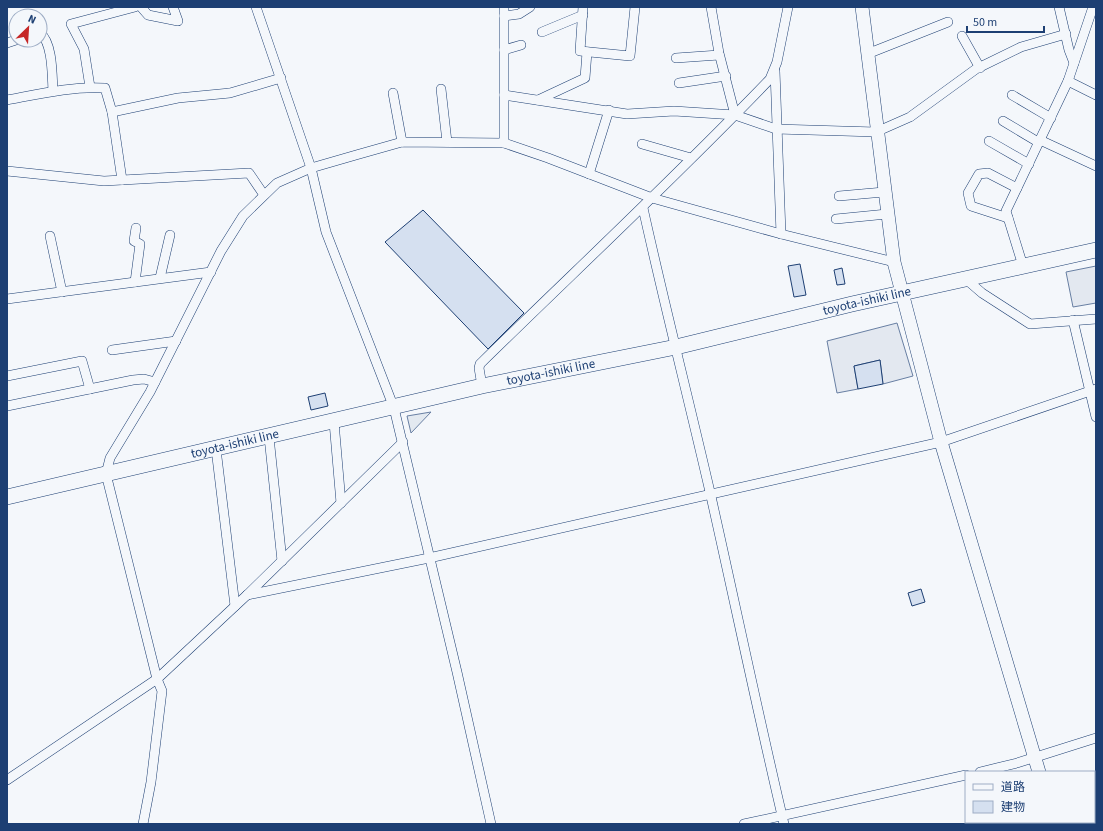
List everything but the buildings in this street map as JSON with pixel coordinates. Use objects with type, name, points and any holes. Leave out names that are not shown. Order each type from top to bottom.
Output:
[{"type":"main road","name":"toyota-ishiki line","points":[[7,497],[270,437],[482,386],[676,347],[852,304],[967,280],[1096,250]]},
{"type":"street","points":[[90,87],[84,49],[71,24],[135,7]]},
{"type":"street","points":[[141,7],[148,15],[178,21],[173,7]]},
{"type":"street","points":[[256,7],[311,168],[326,232],[394,408],[457,672],[491,824]]},
{"type":"street","points":[[504,143],[504,11],[519,14],[530,7]]},
{"type":"street","points":[[583,11],[580,51],[630,56],[635,7]]},
{"type":"street","points":[[711,7],[719,55],[726,76],[735,115]]},
{"type":"street","points":[[482,386],[479,368],[480,364],[643,208],[770,79],[775,67],[788,7]]},
{"type":"street","points":[[862,7],[884,192],[894,262],[901,294],[941,442],[1039,771]]},
{"type":"street","points":[[1059,7],[1069,50],[1074,63]]},
{"type":"street","points":[[1023,266],[1006,211],[1068,81],[1093,7]]},
{"type":"street","points":[[542,32],[583,11]]},
{"type":"street","points":[[867,54],[948,22]]},
{"type":"street","points":[[504,95],[609,110],[627,114],[674,111],[735,115],[776,129],[876,132],[910,117],[980,68],[1021,47],[1066,34]]},
{"type":"street","points":[[962,36],[980,68]]},
{"type":"street","points":[[504,50],[521,45]]},
{"type":"street","points":[[48,48],[50,54],[53,91]]},
{"type":"street","points":[[538,100],[585,78],[587,52]]},
{"type":"street","points":[[676,58],[719,55]]},
{"type":"street","points":[[775,67],[776,129],[781,234]]},
{"type":"street","points":[[679,83],[726,76]]},
{"type":"street","points":[[112,112],[178,98],[230,93],[281,78]]},
{"type":"street","points":[[1068,81],[1096,95]]},
{"type":"street","points":[[7,100],[53,91],[90,87],[105,88],[112,112],[122,180]]},
{"type":"street","points":[[441,89],[447,142]]},
{"type":"street","points":[[392,93],[402,142]]},
{"type":"street","points":[[1012,95],[1051,118]]},
{"type":"street","points":[[589,174],[609,110]]},
{"type":"street","points":[[1003,121],[1039,141],[1096,166]]},
{"type":"street","points":[[989,141],[1029,164]]},
{"type":"street","points":[[143,824],[151,782],[162,691],[157,679],[106,474],[110,458],[155,382],[221,252],[243,216],[277,183],[311,168],[402,142],[504,143],[652,198],[781,234],[894,262]]},
{"type":"street","points":[[642,144],[691,158]]},
{"type":"street","points":[[7,171],[104,181],[249,173],[264,195]]},
{"type":"street","points":[[1008,218],[971,206],[968,193],[979,174],[988,173],[1017,188]]},
{"type":"street","points":[[839,196],[884,192]]},
{"type":"street","points":[[643,208],[667,319],[676,347],[710,494],[783,820]]},
{"type":"street","points":[[836,219],[887,214]]},
{"type":"street","points":[[135,282],[140,244],[134,241],[136,228]]},
{"type":"street","points":[[160,278],[170,235]]},
{"type":"street","points":[[50,236],[62,292]]},
{"type":"street","points":[[7,299],[211,272]]},
{"type":"street","points":[[967,280],[982,293],[1030,324],[1047,324],[1073,320],[1096,319]]},
{"type":"street","points":[[1073,320],[1093,390],[1096,417]]},
{"type":"street","points":[[112,350],[176,341]]},
{"type":"street","points":[[7,376],[82,361],[90,389]]},
{"type":"street","points":[[7,406],[144,379],[155,382]]},
{"type":"street","points":[[247,596],[429,558],[941,442],[1093,390]]},
{"type":"street","points":[[334,422],[341,503]]},
{"type":"street","points":[[270,437],[282,561]]},
{"type":"street","points":[[7,780],[157,679],[247,596],[403,442]]},
{"type":"street","points":[[216,449],[235,606]]},
{"type":"street","points":[[984,771],[1034,758],[1096,738]]},
{"type":"street","points":[[744,824],[783,820],[965,775]]},
{"type":"shaded area","points":[[1096,266],[1096,303],[1073,307],[1066,272]]},
{"type":"shaded area","points":[[897,323],[913,376],[883,384],[880,360],[854,366],[858,389],[837,393],[827,341]]},
{"type":"shaded area","points":[[431,412],[411,433],[407,416]]}]
